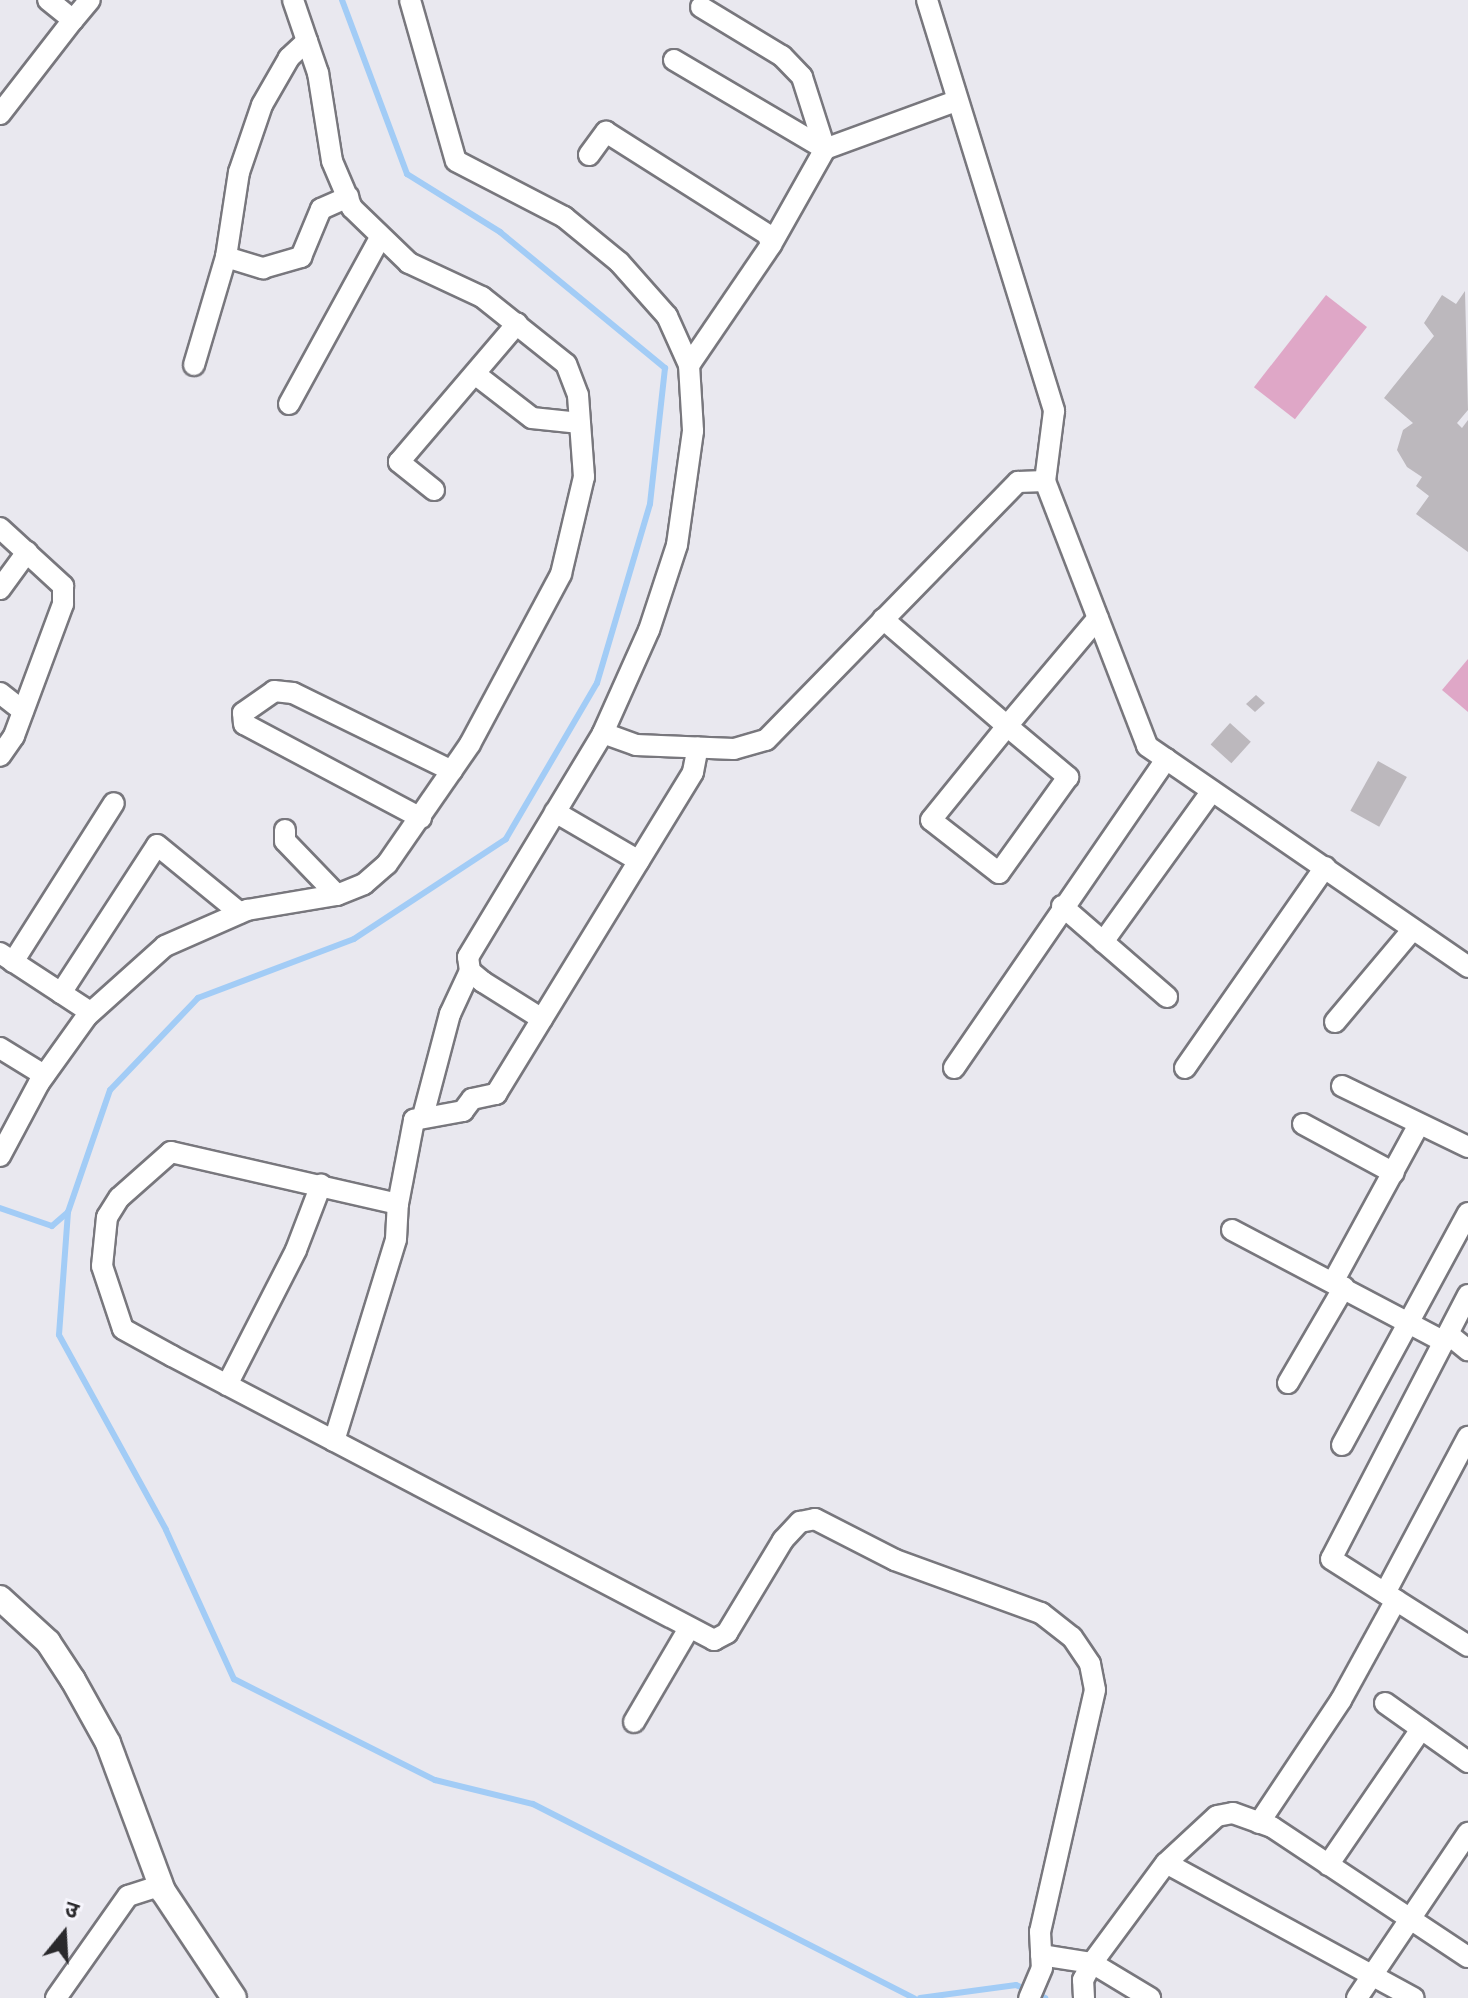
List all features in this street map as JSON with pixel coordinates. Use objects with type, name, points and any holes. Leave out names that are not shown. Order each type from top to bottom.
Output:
[{"type":"street","points":[[48,0],[73,20]]},
{"type":"street","points":[[0,114],[90,0]]},
{"type":"street","points":[[1,1151],[44,1075],[90,1012],[165,946],[240,913],[337,895],[364,884],[387,864],[452,771],[561,574],[584,477],[578,395],[566,364],[482,297],[409,263],[380,238],[348,197],[332,161],[318,73],[293,0]]},
{"type":"street","points":[[334,1441],[396,1239],[398,1204],[410,1129],[423,1116],[450,1014],[470,971],[472,948],[603,733],[649,630],[677,545],[693,431],[689,365],[667,316],[619,262],[564,217],[456,161],[410,0]]},
{"type":"street","points":[[927,0],[1054,411],[1045,481],[1147,746],[1468,967]]},
{"type":"street","points":[[701,7],[782,56],[802,77],[825,149]]},
{"type":"street","points":[[194,365],[226,257],[239,172],[268,90],[307,41]]},
{"type":"street","points":[[674,60],[825,149]]},
{"type":"street","points":[[689,365],[771,245],[825,149],[956,101]]},
{"type":"street","points":[[589,155],[606,132],[748,220],[768,235],[771,245]]},
{"type":"street","points":[[226,257],[263,268],[301,257],[321,209],[348,197]]},
{"type":"street","points":[[289,404],[380,238]]},
{"type":"street","points":[[434,490],[399,462],[517,324]]},
{"type":"street","points":[[475,374],[532,418],[580,423]]},
{"type":"street","points":[[603,733],[636,745],[734,749],[766,740],[1018,482],[1045,481]]},
{"type":"street","points":[[0,528],[63,586],[63,604],[23,711],[0,756]]},
{"type":"street","points":[[0,589],[27,552]]},
{"type":"street","points":[[883,619],[1007,726],[1068,777],[999,873],[931,820],[1007,726],[1098,618]]},
{"type":"street","points":[[421,818],[244,724],[243,713],[274,691],[293,693],[452,771]]},
{"type":"street","points":[[0,693],[23,711]]},
{"type":"street","points":[[423,1116],[463,1111],[472,1099],[492,1098],[693,772],[698,747]]},
{"type":"street","points":[[954,1068],[1062,906],[1166,759]]},
{"type":"street","points":[[1103,942],[1212,791]]},
{"type":"street","points":[[90,1012],[7,957],[114,803]]},
{"type":"street","points":[[555,812],[639,861]]},
{"type":"street","points":[[285,830],[285,841],[337,895]]},
{"type":"street","points":[[61,993],[157,845],[240,913]]},
{"type":"street","points":[[1185,1068],[1325,867]]},
{"type":"street","points":[[1062,906],[1167,997]]},
{"type":"street","points":[[1335,1022],[1413,929]]},
{"type":"street","points":[[470,971],[542,1019]]},
{"type":"street","points":[[0,1048],[44,1075]]},
{"type":"street","points":[[1342,1086],[1468,1147]]},
{"type":"street","points":[[1303,1124],[1394,1173]]},
{"type":"street","points":[[1288,1383],[1419,1124]]},
{"type":"street","points":[[398,1204],[171,1152],[119,1198],[107,1217],[102,1266],[123,1329],[688,1630],[714,1640],[727,1633],[783,1540],[800,1522],[815,1519],[895,1560],[1041,1613],[1072,1637],[1090,1664],[1095,1690],[1040,1932],[1041,1961],[1029,1998]]},
{"type":"street","points":[[227,1385],[296,1250],[321,1185]]},
{"type":"street","points":[[1342,1445],[1468,1213]]},
{"type":"street","points":[[1232,1230],[1468,1350]]},
{"type":"street","points":[[1468,1295],[1331,1559],[1468,1646]]},
{"type":"street","points":[[1259,1823],[1341,1700],[1468,1437]]},
{"type":"street","points":[[0,1598],[48,1642],[87,1705],[108,1743],[155,1886],[234,1998]]},
{"type":"street","points":[[0,1613],[39,1649],[98,1747],[155,1886],[220,1998]]},
{"type":"street","points":[[634,1722],[688,1630]]},
{"type":"street","points":[[1385,1703],[1468,1762]]},
{"type":"street","points":[[1328,1865],[1421,1729]]},
{"type":"street","points":[[1084,1998],[1083,1980],[1092,1963],[1166,1863],[1217,1816],[1233,1813],[1259,1823],[1328,1865],[1468,1957]]},
{"type":"street","points":[[1357,1998],[1468,1833]]},
{"type":"street","points":[[1166,1863],[1414,1998]]},
{"type":"street","points":[[63,1992],[128,1896],[155,1886]]},
{"type":"street","points":[[1041,1961],[1092,1963],[1150,1998]]},
{"type":"shaded area","points":[[1326,295],[1367,327],[1295,419],[1254,387]]},
{"type":"shaded area","points":[[1468,659],[1468,712],[1442,690]]},
{"type":"building","points":[[1465,291],[1468,410],[1457,423],[1462,428],[1468,420],[1468,552],[1416,514],[1429,496],[1416,486],[1422,477],[1407,467],[1397,450],[1403,430],[1413,423],[1384,398],[1434,336],[1424,323],[1442,295],[1456,304]]},
{"type":"building","points":[[1256,695],[1265,703],[1255,712],[1246,704]]},
{"type":"building","points":[[1230,723],[1251,742],[1231,763],[1211,745]]},
{"type":"building","points":[[1378,761],[1407,777],[1379,827],[1350,811]]},
{"type":"waterway","points":[[342,0],[407,174],[500,232],[665,368],[650,504],[597,683],[506,839],[354,939],[198,998],[110,1090],[68,1212],[59,1335],[166,1530],[234,1679],[435,1780],[533,1804],[914,1998]]},
{"type":"waterway","points":[[0,1208],[52,1226],[68,1212]]},
{"type":"waterway","points":[[920,1998],[1016,1985],[1045,1998]]}]
